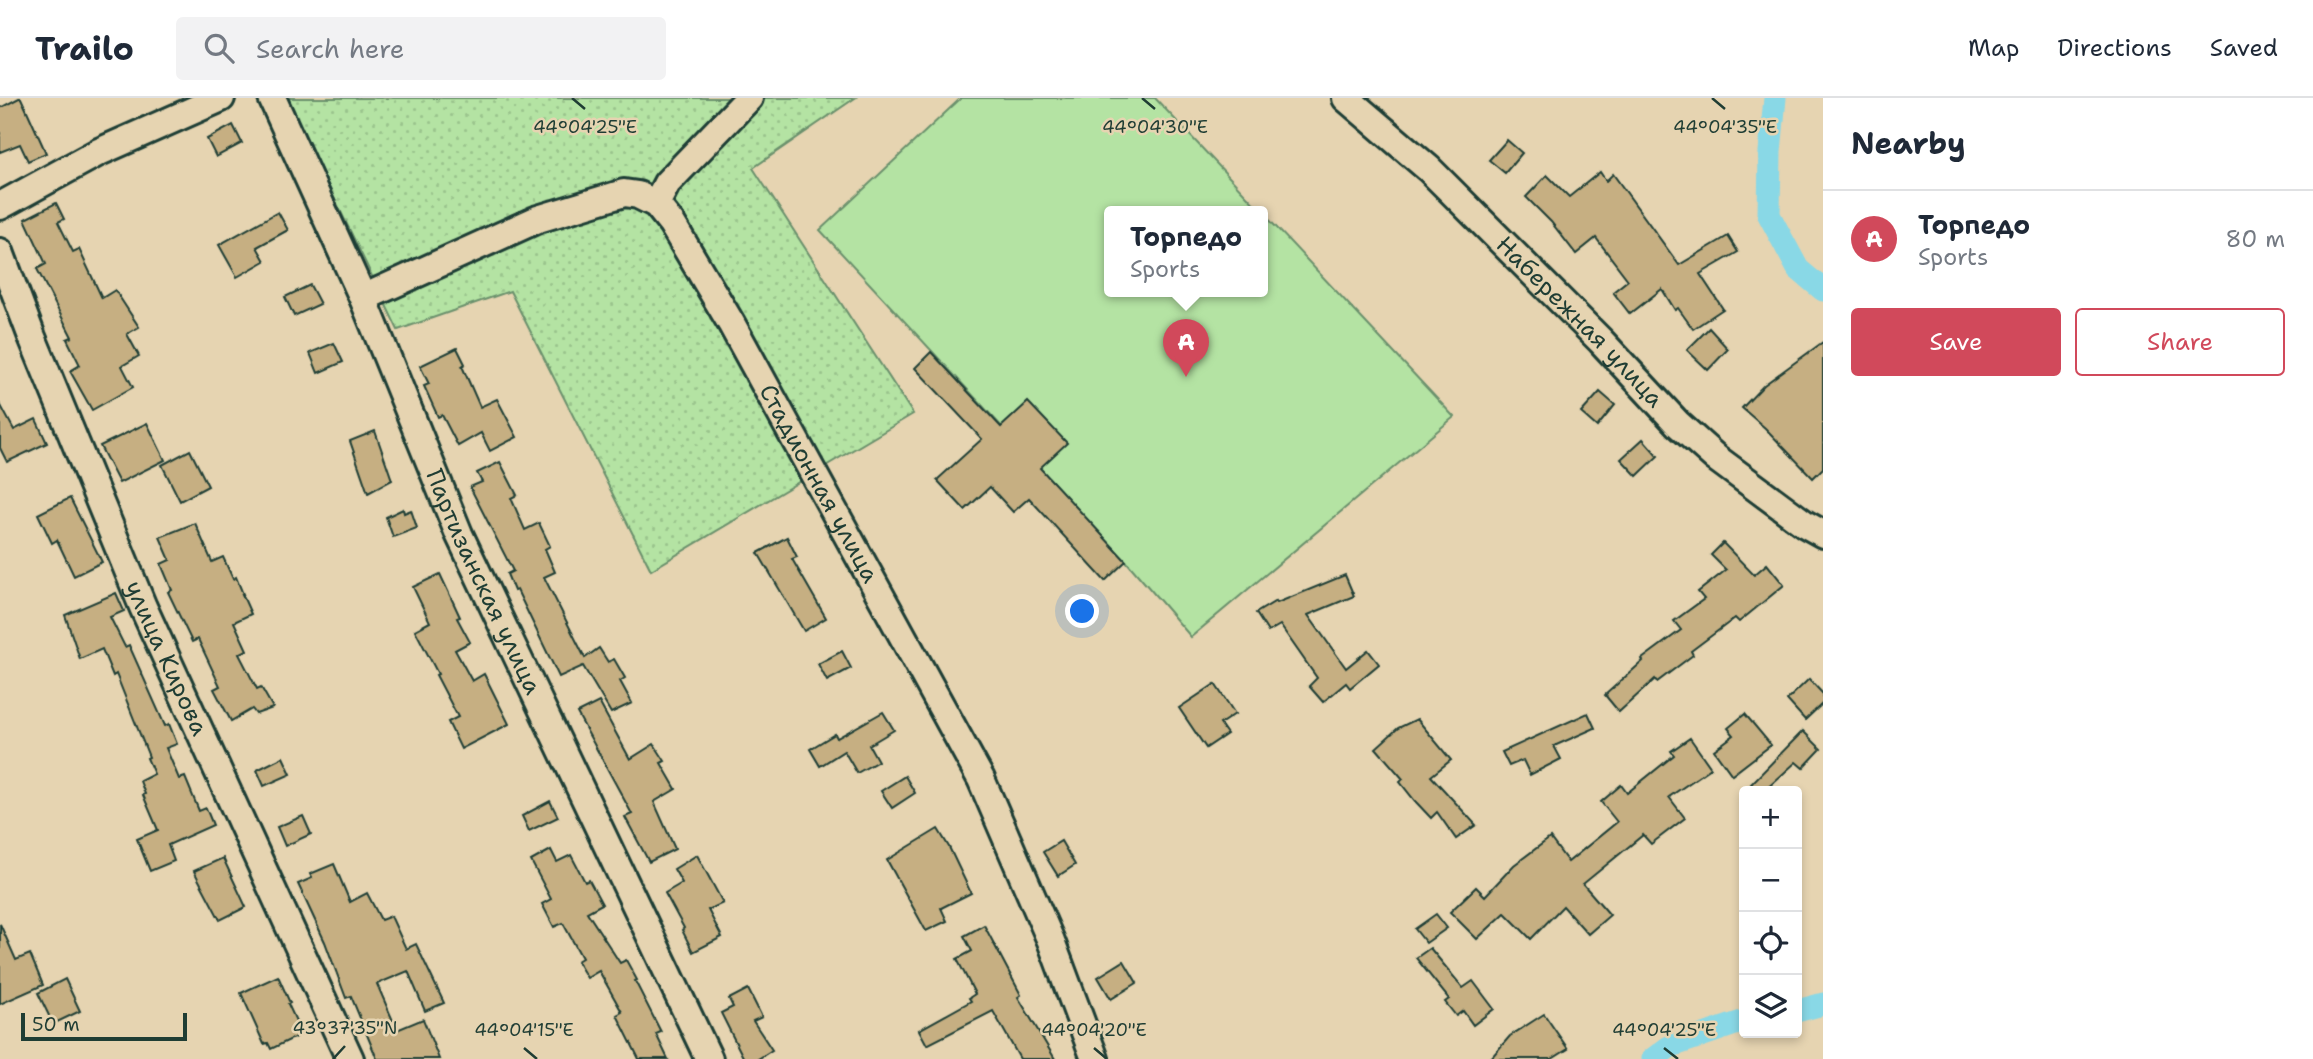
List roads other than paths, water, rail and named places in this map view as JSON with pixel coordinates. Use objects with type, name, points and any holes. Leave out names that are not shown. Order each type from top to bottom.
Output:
[{"type":"street","points":[[0,205],[99,152],[221,98]]},
{"type":"street","name":"Партизанская улица","points":[[272,98],[363,298],[458,534],[709,1059]]},
{"type":"street","points":[[363,298],[538,219],[624,193],[638,195],[656,204],[667,183],[749,98]]},
{"type":"street","name":"Набережная улица","points":[[1346,98],[1429,169],[1601,341],[1678,424],[1716,458],[1805,524],[1823,534]]},
{"type":"street","name":"Стадионная улица","points":[[656,204],[672,224],[731,323],[981,779],[1051,941],[1095,1059]]},
{"type":"street","name":"улица Кирова","points":[[0,252],[143,607],[351,1059]]},
{"type":"waterway","points":[[1775,98],[1770,152],[1769,215],[1798,269],[1823,290]]},
{"type":"waterway","points":[[1802,1010],[1823,1004]]},
{"type":"waterway","points":[[1653,1059],[1669,1047],[1739,1023]]},
{"type":"place","name":"Торпедо","points":[[1186,377]]}]
